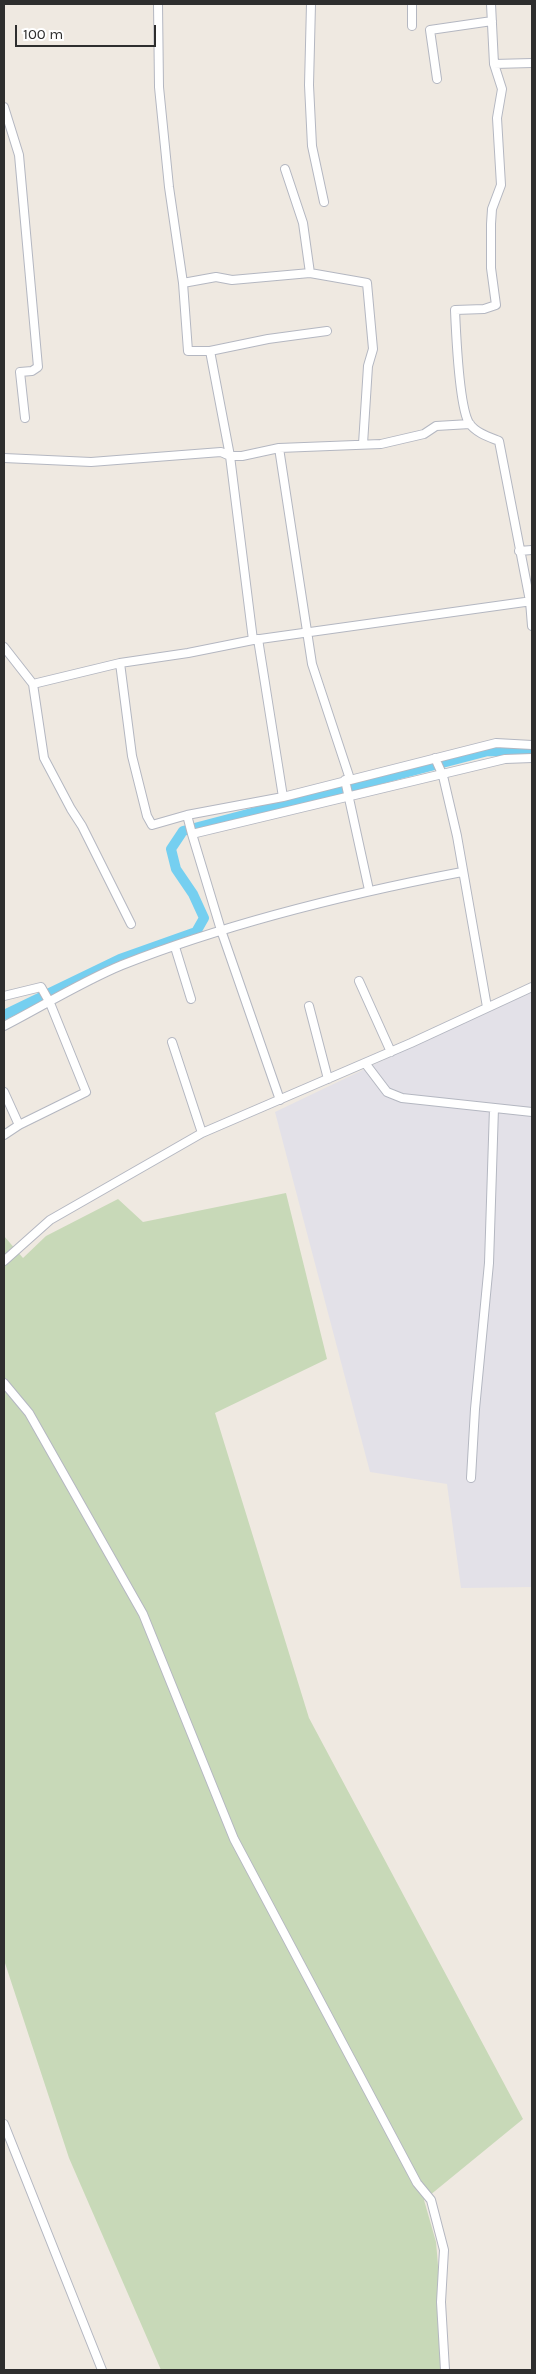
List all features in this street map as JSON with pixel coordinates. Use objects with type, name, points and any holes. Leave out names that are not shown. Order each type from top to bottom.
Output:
[{"type":"street","points":[[158,4],[159,87],[169,187],[183,283],[188,351],[210,351],[268,339],[327,331]]},
{"type":"street","points":[[311,4],[308,85],[312,146],[324,202]]},
{"type":"street","points":[[412,4],[412,26]]},
{"type":"street","points":[[492,4],[494,64],[502,89],[497,118],[501,185],[492,209],[491,224],[491,268],[496,305],[484,309],[455,310],[456,337],[464,409],[470,424],[479,433],[499,441],[531,601],[532,626]]},
{"type":"street","points":[[437,79],[430,30],[492,21]]},
{"type":"street","points":[[494,64],[532,63]]},
{"type":"street","points":[[4,107],[19,156],[38,367],[32,371],[20,372],[25,418]]},
{"type":"street","points":[[285,169],[303,223],[310,273]]},
{"type":"street","points":[[183,283],[216,277],[232,280],[310,273],[367,283],[373,350],[368,366],[363,444]]},
{"type":"street","points":[[210,351],[230,456],[256,639],[284,797]]},
{"type":"street","points":[[4,458],[91,462],[222,452],[230,456],[242,456],[279,448],[381,444],[424,434],[436,426],[470,424]]},
{"type":"street","points":[[279,448],[312,664],[347,779],[349,798],[369,890]]},
{"type":"street","points":[[520,551],[532,550]]},
{"type":"street","points":[[33,684],[120,663],[188,653],[256,639],[531,601]]},
{"type":"street","points":[[4,647],[33,684],[44,758],[82,826],[131,924]]},
{"type":"street","points":[[120,663],[132,756],[147,816],[152,825],[187,815],[284,797],[347,779],[496,742],[532,744]]},
{"type":"street","points":[[435,758],[443,776],[457,836],[486,1007]]},
{"type":"street","points":[[192,834],[443,776],[505,759],[532,758]]},
{"type":"street","points":[[187,815],[221,930],[280,1100]]},
{"type":"street","points":[[4,1026],[121,966],[221,930],[369,890],[462,872]]},
{"type":"street","points":[[174,947],[191,999]]},
{"type":"street","points":[[359,981],[391,1052]]},
{"type":"street","points":[[4,996],[40,987],[50,1002],[86,1092],[19,1125],[4,1135]]},
{"type":"street","points":[[4,1261],[50,1220],[202,1133],[391,1052],[532,987]]},
{"type":"street","points":[[309,1006],[328,1079]]},
{"type":"street","points":[[172,1042],[202,1133]]},
{"type":"street","points":[[365,1063],[387,1092],[402,1098],[532,1112]]},
{"type":"street","points":[[4,1092],[19,1125]]},
{"type":"street","points":[[471,1478],[475,1409],[490,1263],[494,1108]]},
{"type":"street","points":[[4,1383],[29,1413],[143,1614],[234,1839],[418,2183],[431,2200],[444,2250],[441,2302],[445,2370]]},
{"type":"street","points":[[4,2124],[102,2370]]},
{"type":"shaded area","points":[[532,989],[532,1587],[461,1588],[447,1484],[370,1472],[275,1112]]},
{"type":"green space","points":[[286,1193],[327,1359],[215,1413],[309,1718],[523,2119],[424,2200],[436,2242],[447,2370],[161,2370],[69,2158],[4,1960],[4,1236],[23,1258],[46,1236],[118,1199],[143,1222]]},
{"type":"waterway","points":[[4,1015],[120,959],[196,932],[204,918],[193,894],[176,869],[171,849],[183,831],[488,751],[532,752]]}]
